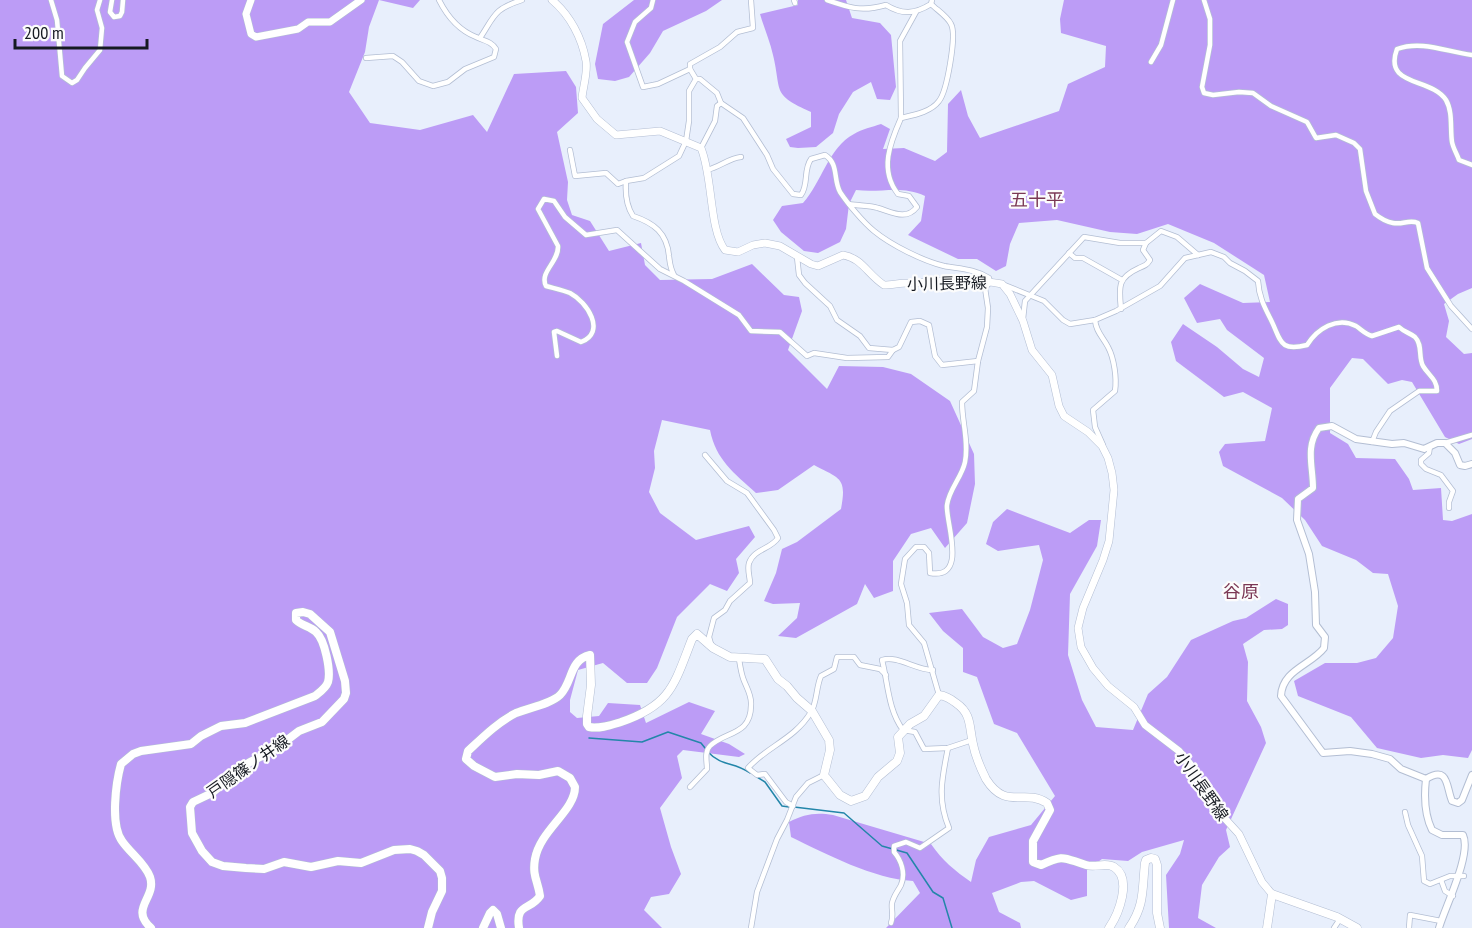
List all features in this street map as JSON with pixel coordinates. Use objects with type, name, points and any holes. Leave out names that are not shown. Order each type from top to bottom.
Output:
[{"type":"main road","points":[[251,0],[246,14],[251,34],[256,37],[298,29],[308,22],[330,22],[362,0]]},
{"type":"main road","points":[[552,0],[571,21],[581,46],[587,63],[582,98],[597,119],[616,135],[660,130],[701,148]]},
{"type":"main road","name":"小川長野線","points":[[701,148],[707,170],[718,240],[725,250],[738,252],[753,245],[765,243],[780,246],[818,266],[843,255],[851,256],[859,260],[877,281],[884,285],[938,283],[952,280],[990,282],[1002,284],[1010,294],[1023,321],[1032,350],[1052,375],[1059,406],[1064,416],[1088,432],[1102,446],[1112,473],[1114,490],[1112,521],[1103,560],[1083,608],[1078,628],[1081,647],[1093,668],[1108,686],[1134,707],[1145,725],[1179,751],[1190,764],[1209,801],[1239,834],[1262,882],[1272,894]]},
{"type":"main road","name":"戸隠篠ノ井線","points":[[151,928],[143,920],[141,913],[149,894],[151,880],[147,871],[122,841],[116,829],[117,787],[121,764],[133,754],[141,751],[191,744],[220,726],[236,726],[266,717],[296,702],[315,696],[324,689],[329,680],[323,640],[315,630],[296,620],[296,613],[303,612],[310,614],[330,632],[345,681],[344,699],[322,722],[298,730],[274,750],[250,762],[212,793],[193,802],[190,807],[192,833],[201,851],[212,861],[223,866],[264,870],[284,862],[311,867],[338,861],[361,863],[394,850],[417,851],[440,871],[442,878],[442,891],[432,912],[428,928]]},
{"type":"main road","points":[[519,928],[521,909],[536,901],[540,896],[534,876],[537,851],[548,831],[573,799],[575,787],[570,778],[558,771],[539,775],[492,776],[469,763],[466,759],[468,751],[509,717],[559,696],[581,658],[590,655],[590,693],[586,720],[589,727],[613,724],[650,710],[672,689],[694,635],[702,637],[712,648],[730,657],[765,659],[778,679],[812,711],[829,740],[830,750],[824,775],[845,799],[856,800],[865,796],[878,777],[897,761],[900,753],[898,737],[903,730],[924,716],[939,695],[952,700],[964,710],[970,719],[972,740],[986,778],[1000,795],[1010,798],[1037,798],[1047,802],[1050,810],[1033,841],[1033,862],[1041,865],[1067,857],[1087,865],[1109,865],[1118,870],[1123,882],[1120,907],[1109,928]]},
{"type":"main road","points":[[1129,928],[1137,916],[1143,898],[1145,863],[1151,858],[1155,859],[1157,865],[1157,913],[1160,928]]},
{"type":"main road","points":[[1267,928],[1272,894],[1340,919],[1357,928]]},
{"type":"main road","points":[[483,928],[493,910],[497,914],[501,928]]},
{"type":"street","points":[[51,0],[57,20],[62,76],[72,82],[77,80],[100,50],[102,28],[97,10],[100,0]]},
{"type":"street","points":[[112,0],[110,12],[114,17],[120,16],[123,0]]},
{"type":"street","points":[[366,58],[379,55],[393,56],[425,85],[439,85],[448,82],[465,69],[494,57],[496,49],[494,45],[473,36],[449,18],[439,0]]},
{"type":"street","points":[[480,38],[489,19],[502,8],[522,0]]},
{"type":"street","points":[[653,0],[651,8],[635,21],[627,42],[643,87],[658,84],[690,69]]},
{"type":"street","points":[[751,0],[753,28],[737,32],[720,47],[690,64],[690,69],[696,79],[700,79],[717,93],[721,103],[743,118],[767,155],[773,169],[794,194],[801,195],[804,190],[806,167],[812,159],[825,155],[834,164],[839,188],[849,204],[875,232],[926,260],[961,267],[989,278],[990,282],[985,288],[988,316],[974,391],[962,402],[962,418],[967,446],[965,462],[946,507],[954,550],[952,558],[945,570],[930,573],[929,553],[924,548],[916,547],[908,555],[902,571],[901,584],[907,603],[908,621],[910,627],[924,643],[939,695]]},
{"type":"street","points":[[827,0],[858,10],[870,10],[885,2],[903,13],[916,12]]},
{"type":"street","points":[[1151,62],[1161,45],[1173,0]]},
{"type":"street","points":[[1204,0],[1210,19],[1209,52],[1202,87],[1204,93],[1213,95],[1253,93],[1271,106],[1307,122],[1316,138],[1336,135],[1354,143],[1360,149],[1366,191],[1375,214],[1391,223],[1411,220],[1418,223],[1427,268],[1451,306],[1472,329]]},
{"type":"street","points":[[849,204],[875,207],[905,215],[914,212],[917,207],[909,196],[898,194],[889,178],[890,144],[902,118],[900,41],[916,12],[931,2],[948,19],[953,31],[953,49],[946,88],[939,102],[925,111],[902,118]]},
{"type":"street","points":[[1472,55],[1431,46],[1410,46],[1397,49],[1394,59],[1394,65],[1399,74],[1426,86],[1446,101],[1451,119],[1454,148],[1459,160],[1472,165]]},
{"type":"street","points":[[570,150],[575,176],[606,173],[618,184],[644,178],[678,156],[686,141],[689,91],[696,79]]},
{"type":"street","points":[[701,148],[715,121],[717,106],[721,103]]},
{"type":"street","points":[[707,170],[741,157]]},
{"type":"street","points":[[626,181],[629,211],[633,216],[651,223],[662,233],[668,248],[670,268],[674,275]]},
{"type":"street","points":[[557,356],[554,332],[561,332],[581,342],[588,339],[594,330],[594,325],[591,313],[571,294],[546,286],[544,282],[544,276],[558,253],[558,246],[538,209],[544,199],[554,201],[565,217],[586,235],[617,231],[663,272],[674,275],[729,307],[742,318],[751,331],[780,332],[807,356],[814,353],[847,358],[888,357],[899,346],[911,322],[920,321],[929,325],[935,356],[942,365],[978,361]]},
{"type":"street","points":[[1121,309],[1119,288],[1122,279],[1148,264],[1150,260],[1143,250],[1146,243],[1161,231],[1177,237],[1198,255]]},
{"type":"street","points":[[1023,321],[1025,301],[1084,237],[1120,243],[1146,243]]},
{"type":"street","points":[[1002,284],[1044,301],[1070,324],[1095,320],[1121,309],[1160,286],[1185,258],[1211,252],[1224,257],[1258,281],[1259,298],[1279,342],[1287,346],[1306,345],[1318,332],[1331,324],[1339,323],[1357,327],[1372,336],[1399,327],[1405,333],[1414,336],[1420,349],[1422,363],[1435,380],[1437,391],[1419,391],[1390,411],[1372,442]]},
{"type":"street","points":[[1069,254],[1075,258],[1083,258],[1122,279]]},
{"type":"street","points":[[797,256],[801,278],[830,306],[837,320],[860,336],[869,348],[893,350]]},
{"type":"street","points":[[1095,320],[1096,329],[1108,347],[1116,376],[1115,391],[1094,410],[1095,427],[1102,446]]},
{"type":"street","points":[[1472,435],[1424,449],[1404,443],[1392,444],[1356,439],[1332,426],[1319,428],[1312,440],[1310,453],[1313,488],[1298,499],[1296,513],[1298,527],[1309,554],[1315,592],[1316,625],[1324,637],[1324,648],[1293,672],[1282,688],[1281,696],[1323,753],[1350,751],[1372,754],[1390,759],[1401,769],[1426,779],[1437,775],[1444,776],[1452,801],[1458,803],[1462,801],[1472,775]]},
{"type":"street","points":[[1445,443],[1455,453],[1460,465],[1472,464]]},
{"type":"street","points":[[1430,446],[1429,453],[1421,460],[1421,465],[1441,475],[1453,491],[1449,508]]},
{"type":"street","points":[[705,455],[727,481],[747,493],[778,538],[772,545],[753,557],[748,566],[750,583],[730,601],[725,610],[714,618],[709,637],[712,648]]},
{"type":"street","points":[[793,806],[786,802],[765,774],[757,775],[748,768],[756,758],[784,741],[812,711],[821,676],[834,669],[835,659],[840,656],[854,657],[860,665],[880,669],[886,675]]},
{"type":"street","points":[[933,670],[923,670],[890,658],[882,660],[891,705],[898,723],[903,730],[915,732],[924,749],[948,748],[972,740]]},
{"type":"street","points":[[690,787],[707,769],[706,753],[710,746],[746,725],[751,701],[739,659]]},
{"type":"street","points":[[891,923],[892,903],[902,884],[903,872],[899,857],[894,852],[894,846],[906,842],[920,848],[949,828],[942,811],[942,778],[948,748]]},
{"type":"street","points":[[751,928],[757,892],[777,839],[801,790],[808,783],[824,775]]},
{"type":"street","points":[[1409,928],[1410,915],[1440,924],[1464,876],[1466,864],[1466,839],[1463,836],[1442,835],[1432,830],[1424,802],[1426,779]]},
{"type":"street","points":[[1405,812],[1410,831],[1422,856],[1424,881],[1430,884],[1454,875],[1464,876]]},
{"type":"street","points":[[1441,880],[1445,891],[1453,896]]},
{"type":"street","points":[[1334,928],[1340,919]]},
{"type":"shaded area","points":[[0,0],[379,0],[369,27],[365,52],[349,92],[370,123],[420,130],[473,115],[487,132],[514,74],[566,71],[576,87],[578,113],[557,132],[568,182],[567,200],[572,215],[590,221],[609,251],[641,243],[645,265],[660,280],[712,279],[752,264],[784,295],[799,297],[802,311],[788,350],[827,389],[839,366],[883,367],[911,374],[950,401],[974,454],[975,484],[967,523],[945,548],[931,528],[911,534],[893,561],[893,591],[874,598],[865,584],[857,604],[796,638],[778,636],[797,618],[800,603],[773,604],[764,601],[776,573],[782,549],[797,542],[841,509],[843,491],[840,480],[814,465],[778,490],[756,493],[721,458],[710,430],[662,420],[654,451],[655,468],[649,492],[660,513],[696,540],[749,526],[755,537],[736,559],[739,573],[727,591],[710,584],[677,617],[657,668],[647,683],[627,683],[603,663],[578,670],[570,700],[570,712],[577,718],[599,716],[608,703],[640,705],[646,723],[689,702],[715,711],[701,734],[729,744],[745,754],[739,757],[683,750],[677,756],[682,778],[660,808],[681,874],[669,894],[651,897],[644,910],[662,928],[0,928]]},
{"type":"shaded area","points":[[379,0],[420,0],[413,8]]},
{"type":"shaded area","points":[[634,0],[722,0],[706,11],[663,31],[650,53],[629,77],[615,81],[598,79],[595,64],[603,24]]},
{"type":"shaded area","points":[[798,0],[846,0],[852,18],[880,23],[891,35],[896,87],[890,100],[877,99],[871,82],[853,92],[839,114],[833,133],[816,147],[790,147],[786,139],[811,127],[811,112],[789,101],[780,91],[772,50],[760,14],[798,5]]},
{"type":"shaded area","points":[[1064,0],[1472,0],[1472,288],[1444,304],[1449,321],[1446,337],[1464,354],[1472,353],[1472,439],[1459,444],[1445,437],[1412,382],[1402,380],[1388,384],[1363,359],[1352,358],[1330,388],[1330,433],[1348,444],[1356,458],[1395,459],[1409,479],[1413,490],[1441,488],[1443,520],[1452,521],[1472,514],[1472,750],[1468,758],[1443,755],[1421,758],[1377,748],[1351,717],[1298,696],[1294,681],[1325,663],[1357,663],[1376,658],[1393,638],[1398,606],[1388,574],[1373,573],[1356,560],[1322,546],[1305,520],[1282,498],[1223,466],[1219,452],[1225,444],[1265,441],[1272,408],[1243,392],[1224,397],[1176,361],[1171,342],[1183,324],[1217,347],[1243,369],[1259,377],[1264,358],[1227,330],[1220,319],[1197,323],[1184,298],[1200,284],[1243,303],[1270,302],[1264,275],[1214,243],[1168,224],[1137,234],[1110,232],[1057,220],[1019,223],[1010,244],[1006,266],[996,271],[977,259],[958,259],[908,235],[921,221],[925,196],[900,190],[856,190],[849,204],[846,229],[840,242],[818,253],[804,251],[781,232],[773,220],[782,206],[803,203],[810,195],[831,156],[845,140],[864,129],[881,124],[890,129],[883,149],[904,148],[935,161],[947,152],[948,104],[961,90],[968,116],[980,138],[1059,111],[1068,84],[1105,67],[1106,46],[1061,33],[1060,19]]},
{"type":"shaded area","points":[[1007,509],[1070,533],[1089,520],[1101,520],[1097,546],[1070,594],[1068,655],[1082,700],[1096,727],[1133,730],[1148,694],[1167,677],[1191,640],[1233,621],[1246,618],[1276,599],[1288,604],[1288,625],[1282,629],[1264,630],[1243,644],[1248,662],[1247,701],[1261,727],[1266,743],[1226,830],[1230,847],[1219,857],[1202,885],[1198,918],[1216,928],[1169,928],[1166,875],[1180,854],[1184,840],[1142,852],[1128,861],[1102,859],[1087,870],[1087,896],[1071,900],[1034,881],[1021,882],[992,893],[999,912],[1020,923],[1021,928],[886,928],[920,893],[913,881],[866,871],[791,837],[789,822],[810,814],[833,815],[931,844],[949,865],[971,882],[976,860],[989,837],[1031,825],[1055,796],[1017,733],[994,724],[977,677],[963,672],[963,648],[943,631],[929,613],[962,609],[983,637],[1003,648],[1017,644],[1030,610],[1043,560],[1039,545],[998,551],[986,544],[993,522]]},
{"type":"waterway","points":[[589,738],[642,742],[668,732],[701,743],[705,748]]},
{"type":"waterway","points":[[708,752],[718,760],[750,773]]},
{"type":"waterway","points":[[757,777],[765,782],[782,806],[789,807]]},
{"type":"waterway","points":[[794,807],[844,813],[882,846],[907,853],[933,892],[943,898],[952,928]]},
{"type":"district","name":"五十平","points":[[1037,199]]},
{"type":"district","name":"谷原","points":[[1241,591]]}]
